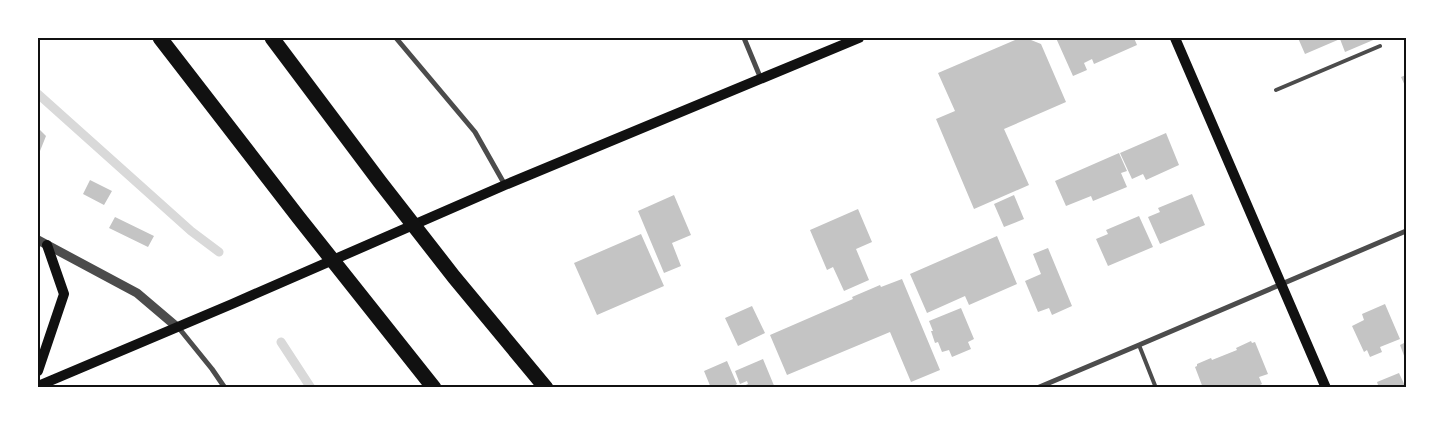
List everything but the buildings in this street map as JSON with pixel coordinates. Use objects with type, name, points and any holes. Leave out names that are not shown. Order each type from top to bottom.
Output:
[{"type":"highway","points":[[160,38],[299,218],[434,388]]},
{"type":"highway","points":[[272,38],[454,277],[546,388]]},
{"type":"main road","points":[[38,386],[505,185],[859,38]]},
{"type":"main road","points":[[1175,38],[1326,388]]},
{"type":"main road","points":[[38,371],[64,294],[42,242]]},
{"type":"street","points":[[396,38],[475,132],[505,185]]},
{"type":"street","points":[[744,38],[761,79]]},
{"type":"street","points":[[1037,388],[1406,230]]},
{"type":"street","points":[[42,242],[137,293],[177,327],[212,369],[225,388]]},
{"type":"lane","points":[[1276,90],[1380,46]]},
{"type":"lane","points":[[1138,346],[1156,388]]},
{"type":"waterway","points":[[38,94],[191,231],[219,252]]},
{"type":"waterway","points":[[281,342],[311,388]]}]
